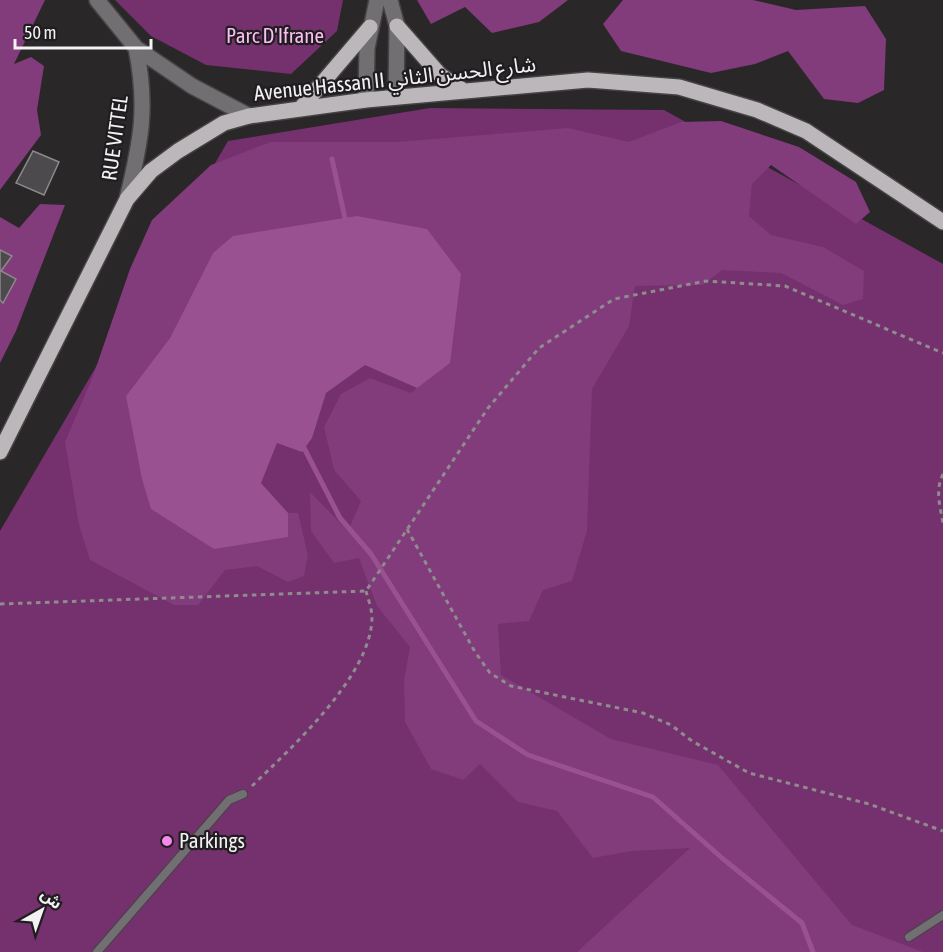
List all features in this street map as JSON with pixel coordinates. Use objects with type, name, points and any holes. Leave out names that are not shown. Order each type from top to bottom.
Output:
[{"type":"main road","points":[[397,26],[440,75],[464,91]]},
{"type":"main road","points":[[300,109],[370,27]]},
{"type":"main road","name":"Avenue Hassan II شارع الحسن الثاني","points":[[0,452],[127,199],[151,171],[178,151],[224,123],[249,116],[366,100],[588,80],[679,87],[757,110],[806,131],[943,222]]},
{"type":"street","name":"RUE VITTEL","points":[[97,0],[136,48],[192,86],[249,116]]},
{"type":"street","points":[[366,100],[370,27],[377,0]]},
{"type":"street","points":[[390,0],[397,26],[396,97]]},
{"type":"street","name":"RUE VITTEL","points":[[127,199],[139,147],[144,112],[144,84],[136,48]]},
{"type":"lane","points":[[97,952],[229,800],[243,794]]},
{"type":"lane","points":[[909,937],[943,915]]},
{"type":"path","points":[[243,794],[322,717],[345,684],[370,631],[372,617],[366,591],[488,408],[539,348],[614,299],[706,281],[785,286],[943,353]]},
{"type":"path","points":[[943,474],[939,482],[938,499],[943,523]]},
{"type":"path","points":[[407,529],[475,652],[490,673],[512,686],[643,713],[671,725],[692,741],[749,773],[869,804],[943,831]]},
{"type":"path","points":[[0,604],[366,591]]},
{"type":"green space","name":"Parc D'Ifrane","points":[[115,0],[343,0],[337,31],[291,74],[206,65],[151,36]]},
{"type":"green space","points":[[430,108],[664,110],[943,264],[943,952],[0,952],[0,531],[228,141]]},
{"type":"shaded area","points":[[0,0],[45,0],[14,64],[31,57],[44,66],[37,110],[41,135],[0,190]]},
{"type":"shaded area","points":[[417,0],[568,0],[539,22],[492,33],[465,7],[431,24]]},
{"type":"shaded area","points":[[623,0],[753,0],[796,10],[865,6],[886,39],[884,90],[858,103],[824,99],[788,51],[755,64],[711,73],[621,51],[603,24]]},
{"type":"shaded area","points":[[721,121],[799,147],[856,182],[870,212],[856,224],[771,165],[752,184],[749,216],[771,235],[823,247],[864,271],[863,299],[843,305],[781,273],[722,270],[703,285],[635,286],[629,326],[592,389],[587,531],[572,581],[543,590],[529,621],[498,624],[501,675],[611,739],[718,765],[852,925],[923,952],[577,952],[690,848],[632,851],[593,858],[557,811],[518,802],[480,764],[463,780],[431,769],[405,722],[404,681],[410,647],[377,606],[359,558],[334,563],[311,531],[310,492],[348,531],[361,501],[334,470],[324,427],[341,394],[370,378],[411,393],[417,388],[213,253],[170,338],[126,396],[288,537],[288,513],[298,513],[308,555],[304,576],[288,582],[257,566],[225,570],[198,605],[174,605],[90,560],[79,525],[65,442],[93,376],[130,269],[152,220],[211,165],[270,142],[398,142],[568,128],[629,142],[681,122]]},
{"type":"shaded area","points":[[40,204],[65,205],[16,331],[0,363],[0,217],[19,228]]},
{"type":"shaded area","points":[[357,216],[427,229],[461,274],[450,363],[417,388],[365,365],[326,393],[312,438],[302,452],[277,443],[261,483],[288,513],[288,537],[214,549],[151,509],[142,479],[126,396],[170,338],[213,253],[233,236]]},
{"type":"building","points":[[33,151],[59,162],[44,195],[16,183]]},
{"type":"building","points":[[0,250],[12,256],[1,271],[16,279],[3,303],[0,300]]},
{"type":"waterway","points":[[332,159],[346,223]]},
{"type":"waterway","points":[[302,444],[340,518],[371,554],[476,721],[528,755],[653,797],[722,858],[802,923],[813,952]]},
{"type":"place","name":"Parkings","points":[[167,841]]}]
